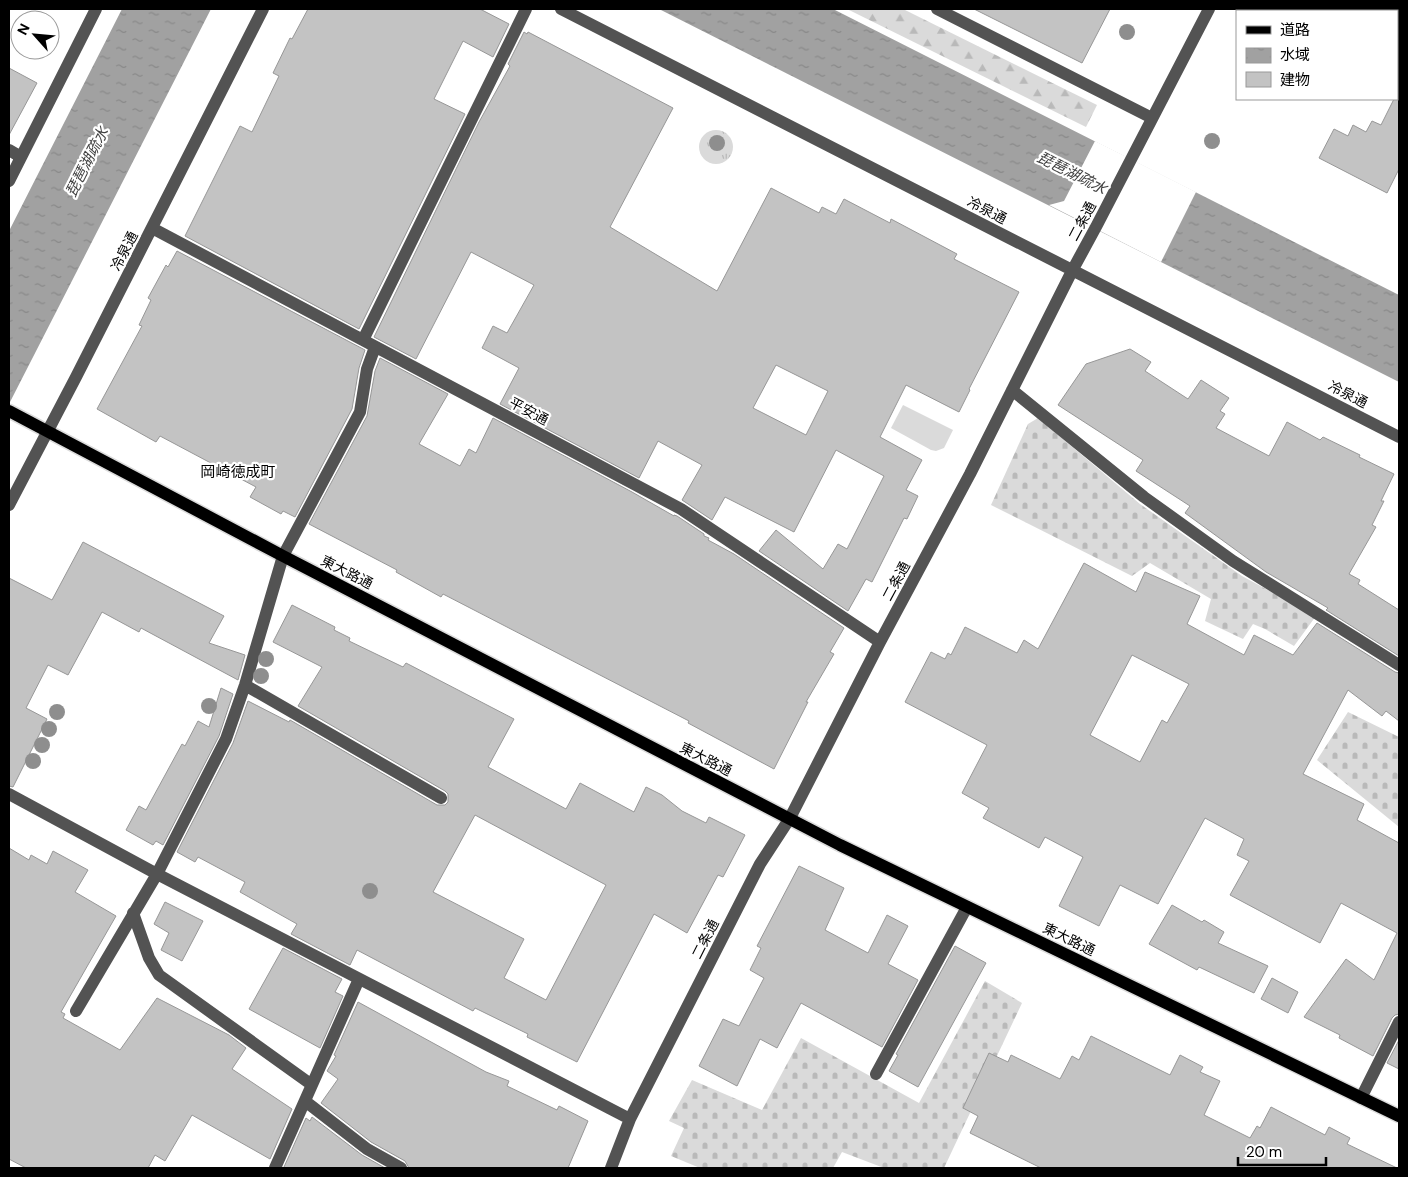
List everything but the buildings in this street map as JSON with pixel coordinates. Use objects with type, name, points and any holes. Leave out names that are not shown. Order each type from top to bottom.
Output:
[{"type":"main road","name":"東大路通","points":[[11,412],[283,556],[790,818],[967,907],[1399,1116]]},
{"type":"street","points":[[9,181],[96,9]]},
{"type":"street","name":"冷泉通","points":[[9,505],[263,9]]},
{"type":"street","points":[[363,340],[526,9]]},
{"type":"street","name":"冷泉通","points":[[561,9],[1399,437]]},
{"type":"street","points":[[937,9],[1152,118]]},
{"type":"street","name":"二条通","points":[[611,1168],[630,1120],[760,864],[790,818],[880,642],[970,474],[1072,271],[1209,9]]},
{"type":"street","points":[[9,150],[21,157]]},
{"type":"street","name":"平安通","points":[[152,228],[681,509],[880,642]]},
{"type":"street","points":[[76,1011],[157,874],[226,739],[245,685],[283,556],[360,412],[367,369],[375,346]]},
{"type":"street","points":[[1012,390],[1144,496],[1233,561],[1399,664]]},
{"type":"street","points":[[245,685],[441,798]]},
{"type":"street","points":[[9,794],[157,874],[630,1120]]},
{"type":"street","points":[[876,1074],[967,907]]},
{"type":"street","points":[[133,913],[149,958],[159,975],[312,1085]]},
{"type":"street","points":[[275,1168],[359,980]]},
{"type":"street","points":[[1361,1098],[1399,1022]]},
{"type":"street","points":[[305,1101],[368,1149],[401,1168]]},
{"type":"green space","points":[[847,9],[903,9],[1097,105],[1086,127]]},
{"type":"green space","points":[[716,130],[723,131],[728,135],[732,140],[732,154],[728,159],[723,163],[716,164],[709,163],[704,159],[700,154],[699,147],[700,140],[704,135],[709,131]]},
{"type":"green space","points":[[903,405],[953,430],[944,448],[936,451],[931,450],[891,428]]},
{"type":"green space","points":[[1038,418],[1140,504],[1242,576],[1316,616],[1294,646],[1253,624],[1243,639],[1205,621],[1211,599],[1150,563],[1132,576],[991,505],[1028,424]]},
{"type":"green space","points":[[1348,712],[1399,737],[1399,827],[1317,760]]},
{"type":"green space","points":[[985,981],[1022,1003],[944,1168],[884,1168],[842,1152],[833,1168],[700,1168],[671,1156],[684,1128],[669,1121],[692,1080],[762,1110],[801,1038],[919,1103]]},
{"type":"water","name":"琵琶湖疏水","points":[[122,9],[211,9],[9,404],[9,231]]},
{"type":"water","name":"琵琶湖疏水","points":[[659,9],[833,9],[1399,295],[1399,382]]},
{"type":"pier","points":[[1095,141],[1196,192],[1161,262],[1049,205],[1064,201]]},
{"type":"district","name":"岡崎徳成町","points":[[238,472]]}]
